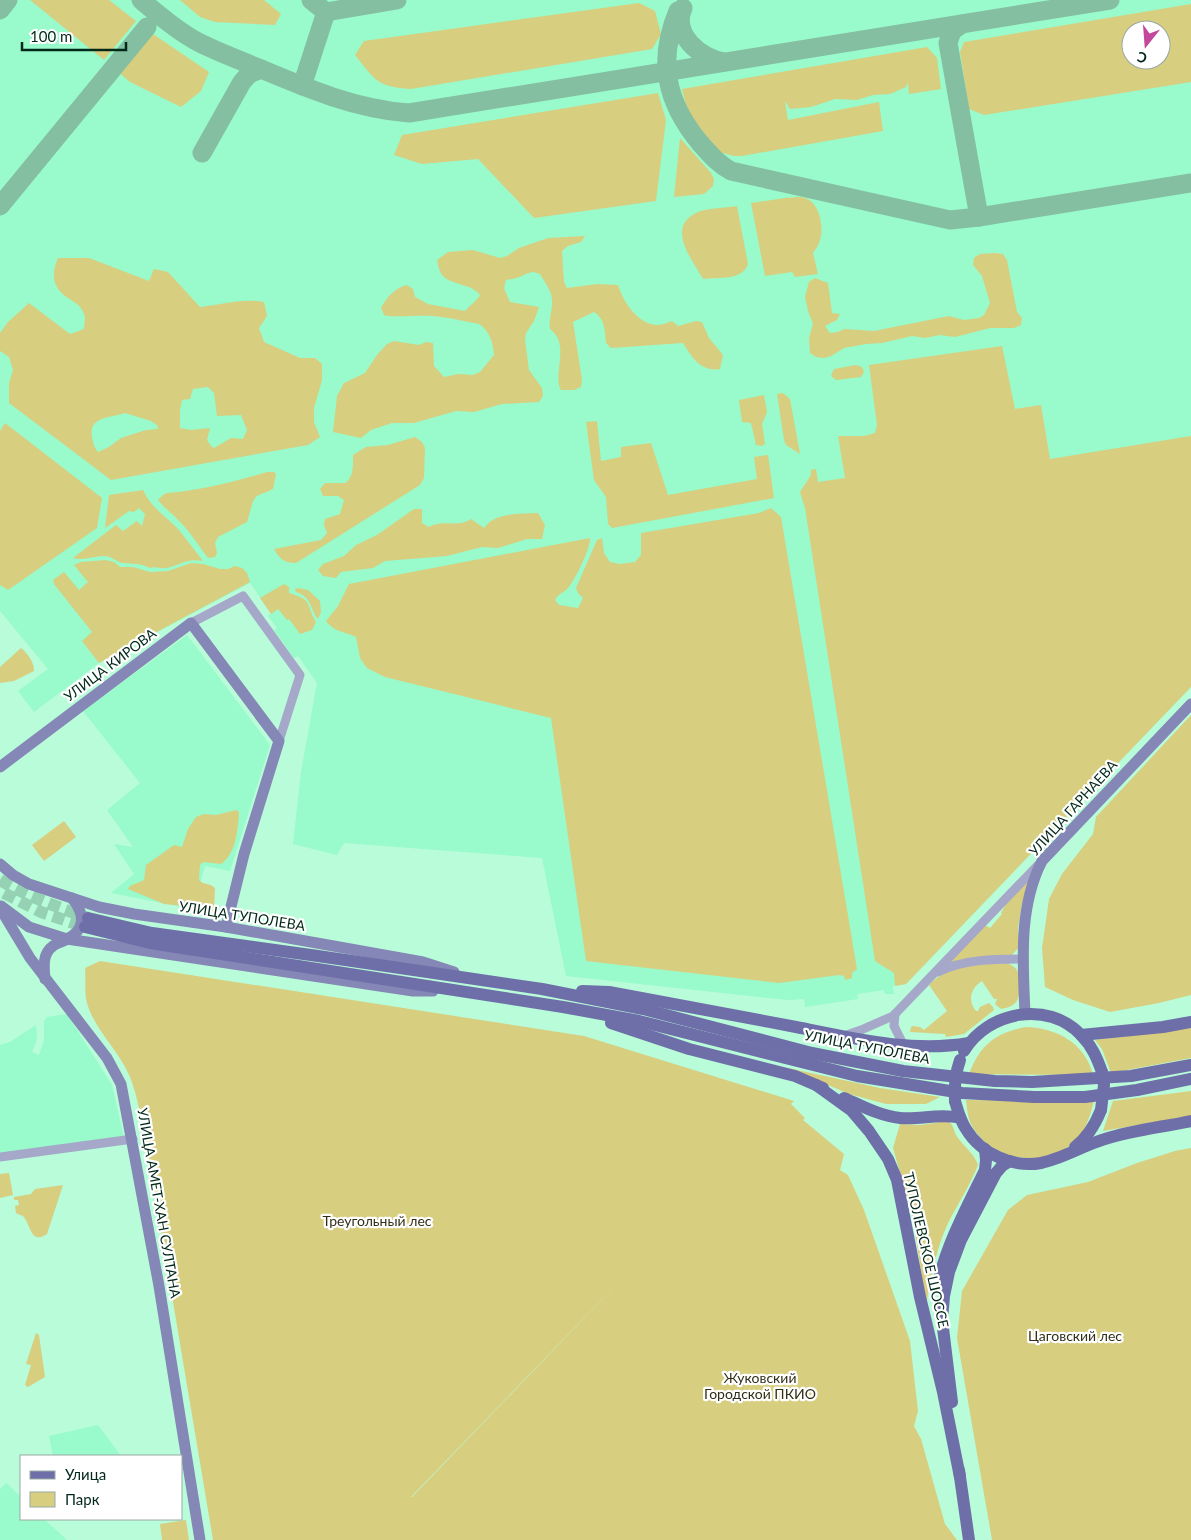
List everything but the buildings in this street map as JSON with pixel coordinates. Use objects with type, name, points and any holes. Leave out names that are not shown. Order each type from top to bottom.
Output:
[{"type":"main road","points":[[191,623],[279,741],[244,854],[226,927]]},
{"type":"main road","name":"УЛИЦА КИРОВА","points":[[0,768],[191,623]]},
{"type":"main road","name":"УЛИЦА ГАРНАЕВА","points":[[1025,1014],[1023,959],[1027,907],[1034,876],[1051,850],[1191,704]]},
{"type":"main road","name":"УЛИЦА ТУПОЛЕВА","points":[[1,864],[13,875],[29,884],[99,907],[226,927],[423,962],[486,988]]},
{"type":"main road","points":[[45,979],[44,962],[52,946],[76,934],[82,921],[79,907],[72,898]]},
{"type":"main road","name":"УЛИЦА ТУПОЛЕВА","points":[[0,906],[29,927],[67,940],[413,991],[486,988],[609,992],[844,1036],[903,1044],[950,1046],[969,1043]]},
{"type":"main road","name":"УЛИЦА АМЕТ-ХАН СУЛТАНА","points":[[0,906],[30,958],[107,1058],[121,1084],[159,1286],[200,1540]]},
{"type":"main road","name":"УЛИЦА ТУПОЛЕВА","points":[[86,923],[318,956],[486,988],[639,1021],[857,1076],[962,1093],[1034,1097],[1085,1097],[1136,1090],[1191,1079]]},
{"type":"main road","name":"УЛИЦА ТУПОЛЕВА","points":[[542,989],[643,1009],[837,1059],[903,1071],[995,1082],[1086,1080],[1131,1076],[1191,1064]]},
{"type":"main road","name":"УЛИЦА ТУПОЛЕВА","points":[[563,1006],[689,1049],[794,1076],[816,1085]]},
{"type":"main road","points":[[1070,1152],[1094,1126],[1101,1110],[1104,1085],[1102,1072],[1094,1052],[1072,1027],[1049,1017],[1025,1014],[1002,1019],[990,1025],[969,1043],[960,1060],[954,1080],[955,1101],[960,1118],[974,1140],[984,1149],[1010,1161],[1026,1164],[1041,1163],[1056,1159],[1110,1137],[1191,1121]]},
{"type":"main road","points":[[1081,1035],[1163,1027],[1191,1022]]},
{"type":"main road","points":[[816,1085],[888,1116],[902,1118],[950,1116],[960,1118]]},
{"type":"main road","name":"ТУПОЛЕВСКОЕ ШОССЕ","points":[[816,1085],[852,1111],[869,1131],[888,1159],[898,1180],[920,1297],[960,1477]]},
{"type":"main road","name":"ТУПОЛЕВСКОЕ ШОССЕ","points":[[942,1392],[934,1320],[936,1291],[943,1262],[953,1236],[985,1170],[984,1149]]},
{"type":"main road","name":"ТУПОЛЕВСКОЕ ШОССЕ","points":[[969,1540],[942,1320],[944,1296],[949,1272],[961,1240],[996,1174],[1002,1166],[1010,1161]]},
{"type":"street","name":"УЛИЦА КИРОВА","points":[[191,623],[244,596],[300,675],[279,741]]},
{"type":"street","points":[[844,1036],[895,1014],[1042,862]]},
{"type":"street","points":[[929,977],[959,964],[1002,959],[1023,959]]},
{"type":"street","points":[[895,1014],[894,1026],[903,1044]]},
{"type":"street","points":[[0,1157],[132,1139]]},
{"type":"shaded area","points":[[0,0],[1191,0],[1191,687],[906,984],[893,986],[894,994],[885,994],[884,990],[857,994],[858,999],[805,1007],[804,999],[788,1000],[566,976],[542,858],[344,843],[337,855],[293,844],[301,772],[317,683],[298,656],[294,658],[274,630],[277,628],[268,616],[271,613],[250,583],[99,663],[34,712],[18,691],[48,669],[0,611]]},
{"type":"shaded area","points":[[187,635],[270,745],[230,871],[205,866],[193,909],[111,893],[134,874],[114,844],[133,847],[107,810],[140,783],[83,711]]},
{"type":"shaded area","points":[[67,1014],[112,1085],[124,1138],[0,1155],[0,1045],[10,1042],[36,1025],[37,1040],[32,1052],[39,1055],[44,1040],[44,1021],[47,1017]]},
{"type":"shaded area","points":[[98,1425],[120,1455],[53,1455],[49,1436]]},
{"type":"shaded area","points":[[6,1483],[20,1496],[20,1520],[45,1520],[67,1540],[0,1540],[0,1489]]},
{"type":"green space","points":[[30,0],[109,0],[136,21],[104,60]]},
{"type":"green space","points":[[180,0],[264,0],[281,14],[275,25],[215,22],[200,17]]},
{"type":"green space","points":[[639,3],[655,11],[661,34],[652,49],[411,89],[391,86],[378,81],[367,71],[355,55],[364,41]]},
{"type":"green space","points":[[1191,4],[1191,82],[984,115],[969,109],[960,52],[964,42]]},
{"type":"green space","points":[[147,30],[209,72],[201,91],[181,107],[130,82],[115,69]]},
{"type":"green space","points":[[927,47],[937,58],[941,89],[909,94],[908,83],[906,87],[890,94],[873,95],[857,100],[835,99],[811,107],[790,109],[785,101],[788,120],[879,102],[883,131],[742,156],[719,152],[698,128],[687,109],[682,89]]},
{"type":"green space","points":[[658,93],[666,120],[656,201],[534,218],[478,159],[422,164],[394,155],[402,135]]},
{"type":"green space","points":[[680,138],[711,173],[714,179],[713,186],[704,194],[674,197]]},
{"type":"green space","points":[[785,198],[805,198],[818,211],[821,237],[813,253],[818,274],[795,277],[792,272],[765,276],[751,203]]},
{"type":"green space","points":[[737,206],[748,264],[741,273],[735,276],[703,279],[684,244],[683,227],[687,219],[700,211]]},
{"type":"green space","points":[[585,236],[581,242],[568,246],[562,251],[564,282],[567,288],[597,284],[618,285],[627,304],[643,321],[659,325],[672,321],[678,326],[696,321],[702,322],[709,338],[723,355],[720,369],[702,366],[693,358],[683,343],[611,348],[606,343],[602,322],[594,312],[573,322],[582,380],[581,387],[574,390],[561,390],[558,376],[559,343],[556,335],[550,329],[551,293],[540,274],[531,272],[506,280],[504,288],[510,302],[539,307],[534,321],[526,333],[525,340],[529,370],[542,388],[543,396],[539,402],[502,404],[474,412],[456,411],[414,423],[392,423],[371,430],[361,438],[333,432],[337,396],[344,383],[365,373],[387,344],[394,341],[419,345],[426,342],[433,343],[434,366],[444,377],[458,374],[473,375],[480,372],[494,355],[490,338],[486,330],[479,324],[438,317],[384,315],[381,308],[395,291],[407,285],[413,289],[415,297],[428,304],[465,311],[480,295],[472,288],[446,279],[442,275],[437,260],[448,252],[473,250],[500,258],[519,248],[548,238]]},
{"type":"green space","points":[[980,254],[1003,254],[1007,260],[1017,312],[1022,318],[1021,325],[1014,328],[990,328],[955,337],[940,335],[925,338],[912,336],[882,343],[844,348],[824,358],[816,357],[810,353],[809,338],[813,324],[805,297],[809,282],[815,278],[828,283],[832,313],[840,314],[837,320],[825,326],[830,333],[844,329],[874,331],[949,316],[964,320],[979,318],[984,315],[990,303],[982,276],[973,265],[974,258]]},
{"type":"green space","points":[[58,258],[89,258],[149,281],[154,269],[168,272],[200,307],[240,301],[264,302],[267,316],[259,328],[264,342],[300,358],[315,358],[322,364],[322,380],[314,408],[314,422],[320,437],[308,445],[111,480],[9,403],[9,383],[13,370],[9,357],[0,351],[0,333],[8,322],[29,303],[70,334],[84,329],[85,317],[82,310],[60,292],[55,283]],"holes":[[[208,387],[214,393],[217,416],[241,415],[247,430],[243,439],[231,438],[214,448],[207,440],[210,428],[191,430],[180,428],[182,400],[190,399],[193,389]],[[125,413],[151,421],[157,425],[158,429],[146,430],[121,438],[98,452],[92,437],[94,425],[102,419]]]},
{"type":"green space","points":[[1002,346],[1015,409],[1041,405],[1050,459],[1191,436],[1191,687],[906,984],[895,986],[894,973],[875,961],[805,508],[800,492],[811,475],[811,470],[816,469],[818,482],[845,478],[838,436],[864,436],[875,433],[877,425],[869,365]]},
{"type":"green space","points":[[856,365],[862,367],[864,372],[861,377],[836,380],[831,376],[834,369]]},
{"type":"green space","points":[[783,393],[790,399],[800,454],[786,445],[784,440],[777,394]]},
{"type":"green space","points":[[764,395],[767,412],[762,424],[765,444],[762,446],[756,445],[751,423],[742,422],[739,400]]},
{"type":"green space","points":[[597,421],[601,461],[621,457],[621,447],[651,443],[668,495],[757,479],[754,457],[768,455],[774,498],[612,528],[608,524],[606,497],[594,480],[586,422]]},
{"type":"green space","points":[[5,423],[102,498],[97,528],[8,590],[0,585],[0,431]]},
{"type":"green space","points":[[415,437],[422,442],[425,448],[424,478],[420,485],[296,563],[285,561],[278,555],[274,549],[321,540],[327,533],[324,525],[325,519],[340,514],[344,500],[338,496],[323,496],[320,489],[325,483],[346,483],[349,480],[352,474],[353,455],[366,447],[388,445]]},
{"type":"green space","points":[[267,472],[274,472],[276,474],[273,489],[255,498],[247,522],[218,537],[215,543],[217,553],[215,557],[208,558],[176,517],[158,500],[167,493],[217,485]]},
{"type":"green space","points":[[143,490],[150,502],[179,530],[203,561],[189,561],[167,568],[150,568],[140,564],[121,562],[107,556],[73,558],[116,525],[123,531],[137,521],[142,526],[145,514],[139,508],[134,512],[129,511],[105,528],[109,495]]},
{"type":"green space","points":[[771,508],[781,517],[857,969],[852,973],[852,978],[845,980],[844,976],[839,975],[779,983],[586,961],[551,718],[385,677],[367,668],[360,658],[356,637],[335,629],[326,621],[338,606],[349,584],[590,538],[582,565],[567,589],[555,600],[559,605],[578,608],[583,598],[576,588],[597,540],[602,538],[604,553],[610,562],[620,564],[635,562],[641,555],[641,533],[759,513]]},
{"type":"green space","points":[[414,509],[422,509],[422,523],[429,527],[439,524],[461,523],[471,519],[484,528],[501,516],[538,513],[545,525],[542,539],[527,539],[498,548],[482,547],[447,556],[385,561],[373,568],[341,572],[336,578],[323,576],[318,570],[323,564],[344,556],[356,545],[377,535]]},
{"type":"green space","points":[[106,560],[114,562],[120,567],[133,567],[150,572],[168,571],[191,563],[220,569],[228,569],[235,566],[242,568],[247,573],[250,582],[99,663],[82,641],[92,632],[54,584],[53,580],[64,572],[79,590],[88,582],[74,565],[81,562]]},
{"type":"green space","points":[[284,584],[289,587],[289,593],[302,598],[307,603],[316,622],[312,630],[300,634],[289,619],[287,620],[278,609],[271,614],[260,598]]},
{"type":"green space","points":[[295,589],[308,590],[320,601],[321,612],[318,619],[308,600],[296,592]]},
{"type":"green space","points":[[21,648],[30,658],[34,671],[14,681],[0,683],[0,667]]},
{"type":"green space","points":[[1191,715],[1191,995],[1110,1012],[1073,1000],[1045,987],[1042,948],[1049,899],[1062,874],[1093,834],[1096,817]]},
{"type":"green space","points":[[236,810],[239,812],[238,826],[230,854],[221,864],[203,862],[200,865],[199,880],[215,888],[214,909],[212,912],[203,908],[164,904],[128,889],[130,886],[144,880],[146,865],[174,845],[182,847],[188,829],[196,817],[204,814],[216,815]]},
{"type":"green space","points":[[64,821],[76,837],[44,861],[32,845]]},
{"type":"green space","points":[[1030,877],[1022,904],[1018,928],[1019,947],[1012,955],[942,968],[985,925],[990,928],[1002,914],[1006,904]]},
{"type":"green space","name":"Треугольный лес","points":[[100,961],[584,1036],[794,1101],[791,1104],[805,1118],[803,1120],[844,1154],[840,1170],[848,1175],[864,1210],[910,1341],[918,1411],[914,1426],[921,1439],[945,1524],[957,1540],[213,1540],[139,1109],[133,1085],[125,1067],[101,1032],[91,1013],[86,999],[85,968]],"holes":[[[638,1262],[412,1497],[411,1497]]]},
{"type":"green space","points":[[1007,963],[1016,969],[1019,977],[1019,995],[1013,1005],[1001,1009],[995,1004],[997,999],[994,999],[982,981],[971,994],[973,1007],[978,1011],[980,1007],[989,1003],[994,1010],[964,1034],[946,1037],[945,1034],[910,1032],[913,1026],[924,1030],[947,1011],[929,985],[937,978],[965,966]]},
{"type":"green space","points":[[1191,1026],[1191,1058],[1111,1073],[1102,1049],[1095,1040]]},
{"type":"green space","points":[[1026,1027],[1048,1030],[1068,1039],[1084,1054],[1093,1075],[969,1074],[978,1055],[990,1042],[1006,1033]]},
{"type":"green space","points":[[788,1068],[880,1088],[940,1097],[926,1104],[886,1104],[849,1094]]},
{"type":"green space","points":[[1191,1091],[1191,1116],[1103,1131],[1113,1101]]},
{"type":"green space","points":[[966,1100],[1094,1101],[1089,1118],[1081,1134],[1070,1146],[1041,1158],[1025,1158],[1009,1155],[995,1149],[982,1139],[972,1126]]},
{"type":"green space","points":[[948,1121],[978,1165],[948,1223],[940,1243],[926,1305],[913,1218],[893,1148],[900,1124],[920,1125]]},
{"type":"green space","name":"Цаговский лес","points":[[1191,1148],[1191,1540],[992,1540],[957,1338],[962,1291],[1008,1210],[1027,1195],[1088,1182],[1137,1163]]},
{"type":"green space","points":[[9,1173],[13,1195],[0,1198],[0,1174]]},
{"type":"green space","points":[[63,1185],[47,1234],[42,1237],[35,1236],[24,1217],[16,1213],[15,1206],[19,1205],[18,1200],[14,1200],[14,1197],[31,1194],[35,1189]]},
{"type":"green space","points":[[36,1333],[39,1335],[45,1377],[28,1387],[25,1385],[31,1365],[26,1364]]},
{"type":"green space","points":[[186,1520],[189,1540],[162,1540],[160,1524]]},
{"type":"taxiway","points":[[0,10],[8,0]]},
{"type":"taxiway","points":[[141,0],[184,34],[221,52],[331,96],[369,107],[409,113],[1110,0]]},
{"type":"taxiway","points":[[311,0],[326,12],[397,0]]},
{"type":"taxiway","points":[[683,8],[680,18],[681,27],[690,44],[706,56],[724,62]]},
{"type":"taxiway","points":[[682,10],[678,11],[668,47],[668,80],[679,112],[688,128],[711,155],[731,171],[950,220],[1191,183]]},
{"type":"taxiway","points":[[302,86],[326,12]]},
{"type":"taxiway","points":[[962,24],[952,31],[948,43],[979,217]]},
{"type":"taxiway","points":[[0,206],[147,27]]},
{"type":"taxiway","points":[[202,153],[242,82],[249,74],[261,69]]},
{"type":"tunnel","points":[[0,880],[32,897],[88,918]]},
{"type":"tunnel","points":[[4,893],[41,912],[85,927]]},
{"type":"park label","name":"Жуковский Городской ПКИО","points":[[760,1386]]}]
